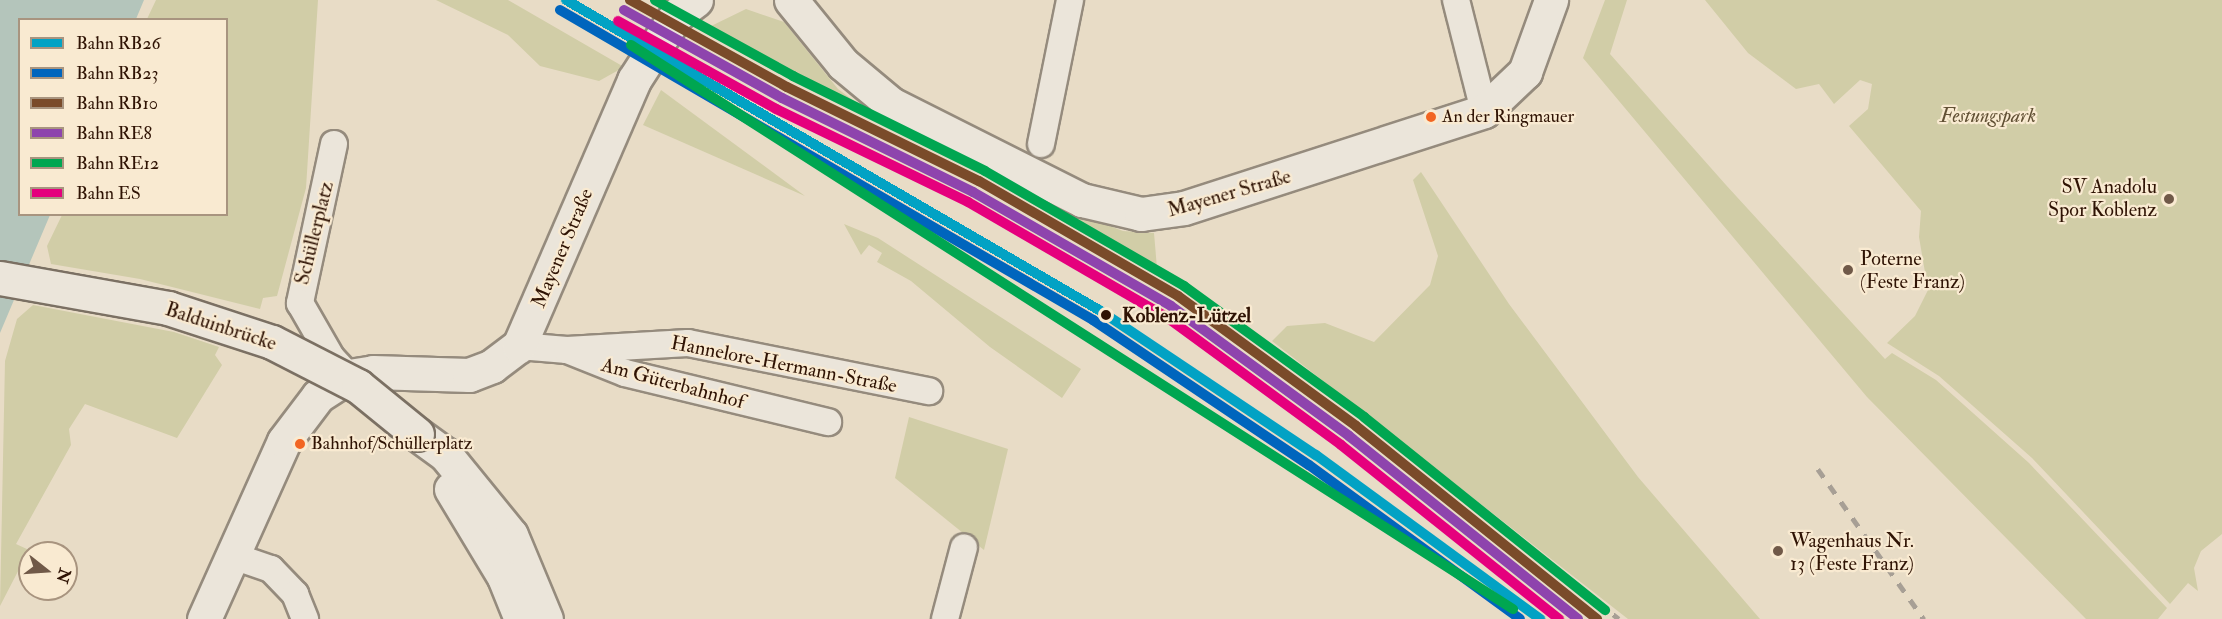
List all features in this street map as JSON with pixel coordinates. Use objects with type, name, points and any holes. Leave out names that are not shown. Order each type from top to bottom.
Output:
[{"type":"street","name":"Mayener Straße","points":[[519,346],[634,80],[676,15],[696,0]]},
{"type":"street","name":"Mayener Straße","points":[[791,0],[843,64],[891,104],[1065,192],[1126,212],[1184,208],[1484,111],[1525,72],[1551,0]]},
{"type":"street","points":[[1456,0],[1484,111]]},
{"type":"street","points":[[1041,144],[1068,1]]},
{"type":"street","name":"Schüllerplatz","points":[[334,144],[300,303],[331,357],[349,376]]},
{"type":"street","name":"Balduinbrücke","points":[[0,278],[168,308],[272,342],[358,386],[417,434],[532,614]]},
{"type":"street","name":"Hannelore-Hermann-Straße","points":[[567,350],[688,343],[929,391]]},
{"type":"street","name":"Am Güterbahnhof","points":[[519,346],[567,350],[625,374],[828,423]]},
{"type":"street","points":[[204,619],[288,434],[318,396],[349,376],[469,375],[492,366],[519,346]]},
{"type":"street","points":[[945,619],[964,547]]},
{"type":"street","points":[[233,556],[271,569],[295,594],[305,619]]},
{"type":"green space","points":[[156,0],[318,0],[306,188],[277,296],[263,298],[260,309],[140,279],[51,264],[47,246],[62,216],[228,216],[228,18],[147,18]]},
{"type":"green space","points":[[436,0],[508,0],[624,67],[599,81],[540,66],[508,35]]},
{"type":"green space","points":[[1605,0],[1627,0],[1610,54],[1726,185],[1885,359],[1892,353],[1936,380],[2029,463],[2167,608],[2158,619],[2086,619],[1867,397],[1583,58]]},
{"type":"green space","name":"Festungspark","points":[[1705,0],[2222,0],[2222,534],[2201,551],[2194,568],[2198,591],[2188,583],[2170,604],[2032,458],[1939,376],[1887,343],[1915,316],[1928,290],[1919,237],[1921,211],[1849,126],[1868,109],[1872,84],[1860,80],[1834,104],[1819,84],[1796,89],[1748,53]]},
{"type":"green space","points":[[746,9],[784,22],[838,89],[874,116],[707,28]]},
{"type":"green space","points":[[661,90],[805,196],[643,125]]},
{"type":"green space","points":[[1421,172],[1509,304],[1638,477],[1760,619],[1628,619],[1272,341],[1287,326],[1325,323],[1374,342],[1430,285],[1438,256],[1413,180]]},
{"type":"green space","points":[[1039,199],[1123,231],[1154,233],[1157,268]]},
{"type":"green space","points":[[844,224],[878,238],[1081,369],[1062,398],[990,347],[911,281],[877,262],[882,253],[869,245],[861,255]]},
{"type":"green space","points":[[33,305],[174,332],[219,347],[215,355],[222,365],[177,438],[85,404],[69,429],[71,445],[16,544],[18,545],[18,571],[0,606],[5,361],[17,319]]},
{"type":"green space","points":[[909,417],[1008,449],[984,550],[895,478]]},
{"type":"shaded area","points":[[0,0],[144,0],[136,18],[18,18],[18,216],[50,216],[0,333]]},
{"type":"railway","points":[[1818,469],[1924,619]]},
{"type":"railway","points":[[1456,491],[1619,619]]},
{"type":"rail line","name":"RB26","points":[[566,0],[1099,310],[1316,455],[1540,619]]},
{"type":"rail line","name":"RB10","points":[[630,0],[787,87],[979,181],[1178,296],[1356,426],[1597,619]]},
{"type":"rail line","name":"RE12","points":[[655,0],[793,76],[985,171],[1184,286],[1364,417],[1605,610]]},
{"type":"rail line","name":"RB23","points":[[560,10],[1093,320],[1309,465],[1520,619]]},
{"type":"rail line","name":"RE8","points":[[624,10],[782,98],[973,192],[1171,306],[1349,436],[1578,619]]},
{"type":"rail line","name":"ES","points":[[618,21],[776,109],[968,202],[1165,316],[1341,445],[1559,619]]},
{"type":"rail line","name":"RE12","points":[[631,45],[1513,609]]},
{"type":"place","name":"An der Ringmauer","points":[[1431,117]]},
{"type":"place","name":"SV Anadolu Spor Koblenz","points":[[2169,199]]},
{"type":"place","name":"Poterne (Feste Franz)","points":[[1848,270]]},
{"type":"place","name":"Koblenz-Lützel","points":[[1106,315]]},
{"type":"place","name":"Bahnhof/Schüllerplatz","points":[[300,444]]},
{"type":"place","name":"Wagenhaus Nr. 13 (Feste Franz)","points":[[1778,551]]}]
